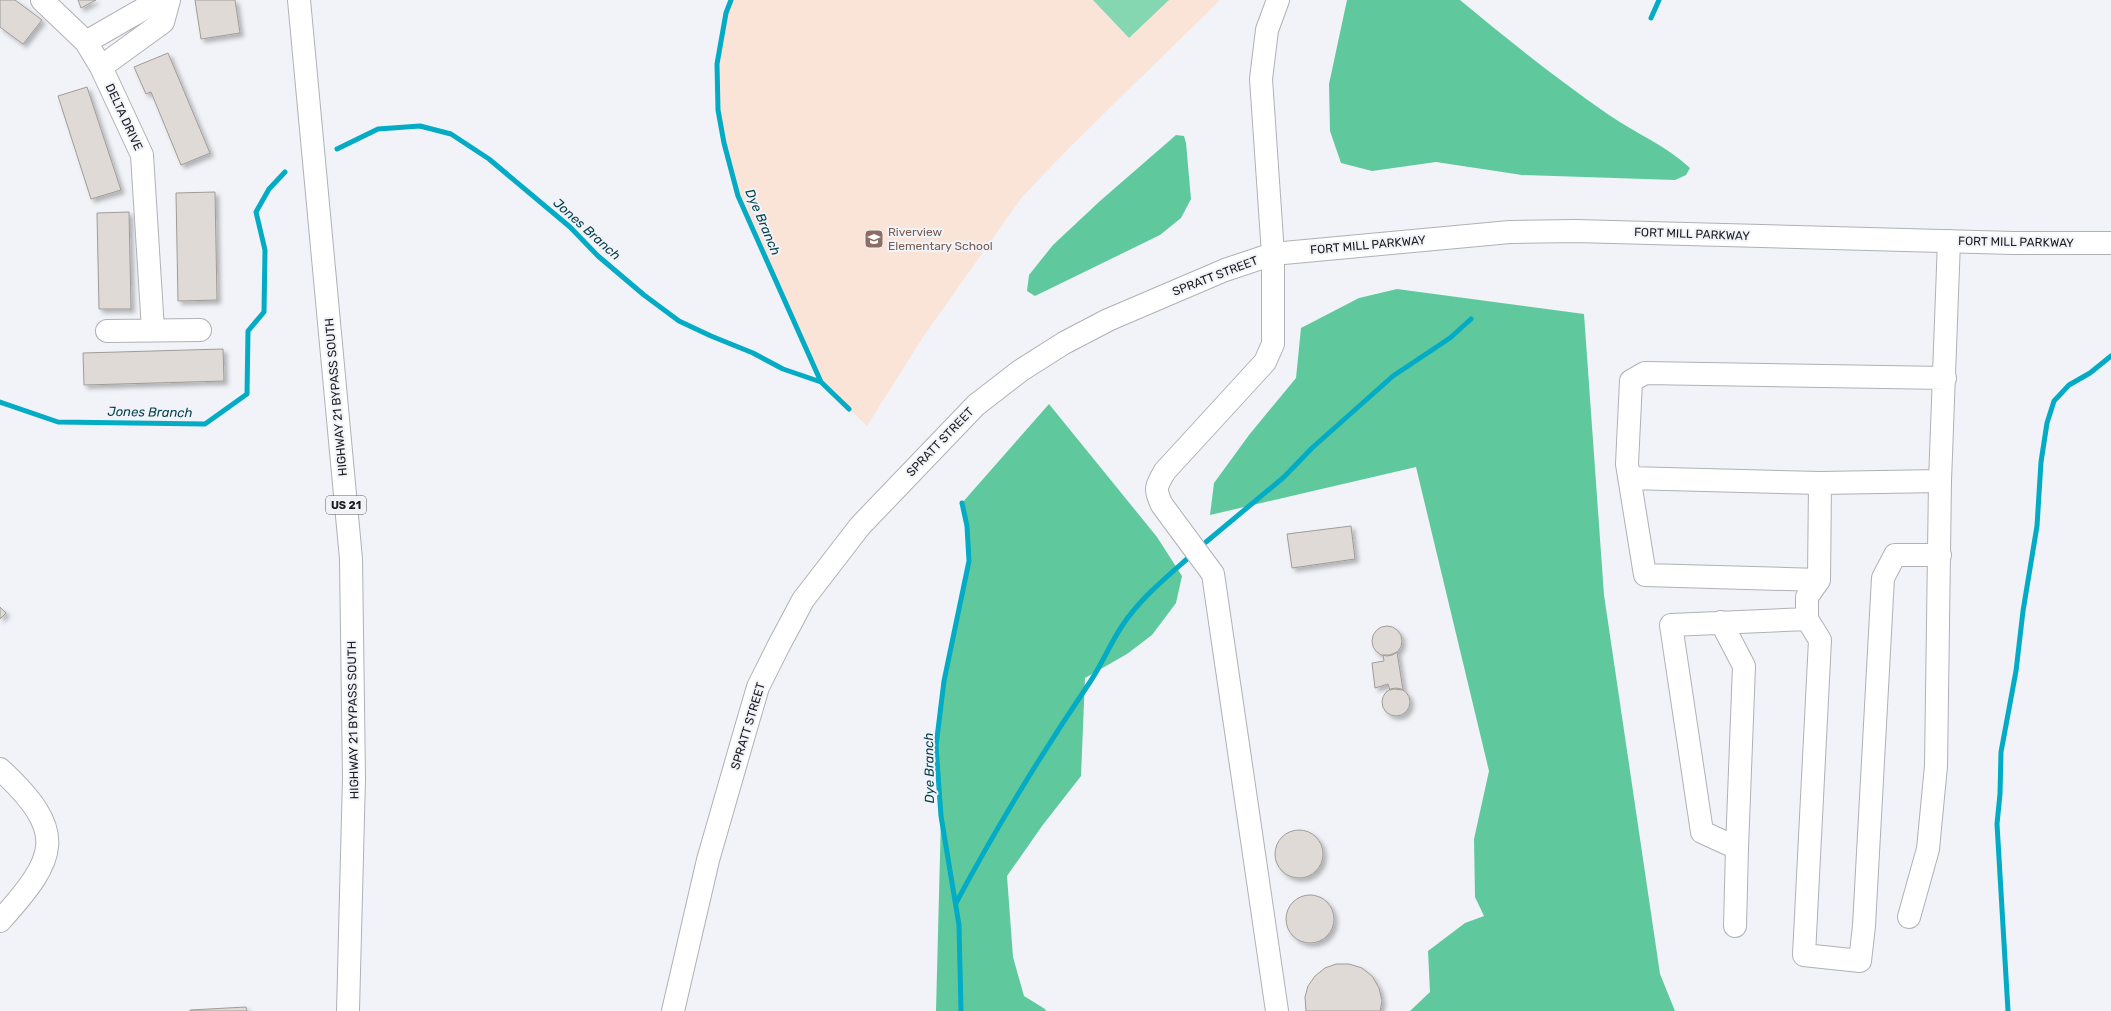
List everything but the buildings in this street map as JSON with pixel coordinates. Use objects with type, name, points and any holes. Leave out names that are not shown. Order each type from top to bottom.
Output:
[{"type":"main road","name":"DELTA DRIVE","points":[[42,0],[86,42],[101,67],[142,155],[153,330]]},
{"type":"main road","points":[[86,42],[160,0]]},
{"type":"main road","points":[[101,67],[163,22],[169,0]]},
{"type":"main road","name":"HIGHWAY 21 BYPASS SOUTH","points":[[298,0],[351,559],[354,778],[348,1011]]},
{"type":"main road","name":"SPRATT STREET","points":[[673,1011],[708,860],[758,687],[803,600],[824,571],[860,526],[932,449],[976,405],[1020,372],[1064,343],[1108,320],[1225,270],[1273,254],[1261,79],[1267,30],[1278,0]]},
{"type":"main road","name":"FORT MILL PARKWAY","points":[[1273,254],[1510,232],[1575,231],[1949,241],[2111,243]]},
{"type":"main road","points":[[1908,917],[1928,849],[1936,766],[1940,481],[1949,241]]},
{"type":"main road","points":[[1273,254],[1273,344],[1265,362],[1165,471],[1156,485],[1158,496],[1162,505],[1213,574],[1277,1011]]},
{"type":"main road","points":[[107,331],[200,330]]},
{"type":"main road","points":[[1819,580],[1645,575],[1627,464],[1631,382],[1645,373],[1945,378]]},
{"type":"main road","points":[[1629,478],[1820,483],[1940,481]]},
{"type":"main road","points":[[1820,483],[1819,580],[1807,597],[1807,619],[1820,640],[1804,956],[1860,961],[1864,926],[1883,578],[1895,555],[1940,555]]},
{"type":"main road","points":[[1737,848],[1702,832],[1672,625],[1807,619]]},
{"type":"main road","points":[[1721,622],[1744,666],[1735,926]]},
{"type":"main road","points":[[0,769],[22,789],[33,804],[42,819],[48,838],[45,862],[28,891],[0,921]]},
{"type":"shaded area","name":"Riverview Elementary School","points":[[731,0],[1220,0],[1071,146],[1022,197],[923,337],[867,426],[821,382],[738,196],[718,110],[717,64],[726,13]]},
{"type":"green space","points":[[1093,0],[1169,0],[1129,38]]},
{"type":"green space","points":[[1347,0],[1460,0],[1515,44],[1609,115],[1671,153],[1690,168],[1686,175],[1675,180],[1522,175],[1436,162],[1372,171],[1341,163],[1330,131],[1329,84]]},
{"type":"green space","points":[[1176,135],[1184,136],[1186,143],[1191,199],[1181,218],[1160,235],[1035,296],[1027,291],[1029,275],[1053,245],[1100,201]]},
{"type":"green space","points":[[1397,289],[1584,314],[1604,595],[1660,974],[1675,1011],[1410,1011],[1430,992],[1428,951],[1465,923],[1484,916],[1475,897],[1474,839],[1489,771],[1416,467],[1210,515],[1214,483],[1249,435],[1296,378],[1301,328],[1359,298]]},
{"type":"green space","points":[[1049,404],[1157,537],[1182,576],[1176,603],[1152,635],[1127,654],[1085,678],[1081,776],[1042,826],[1007,876],[1013,957],[1024,996],[1046,1011],[936,1011],[941,816],[936,746],[944,681],[969,561],[967,526],[962,503]]},
{"type":"waterway","name":"Dye Branch","points":[[731,0],[726,13],[717,64],[718,110],[724,143],[738,196],[821,382],[849,409]]},
{"type":"waterway","points":[[1651,18],[1659,0]]},
{"type":"waterway","name":"Jones Branch","points":[[337,149],[378,129],[420,126],[451,134],[489,159],[570,227],[598,256],[644,295],[679,321],[753,353],[783,369],[821,382]]},
{"type":"waterway","name":"Jones Branch","points":[[0,402],[58,422],[205,424],[247,394],[248,331],[264,312],[265,250],[256,212],[269,189],[285,172]]},
{"type":"waterway","points":[[1206,542],[1284,477],[1312,448],[1393,376],[1450,338],[1471,319]]},
{"type":"waterway","points":[[2008,1011],[1997,824],[2000,794],[2001,752],[2016,671],[2023,611],[2037,526],[2041,462],[2047,423],[2054,401],[2069,385],[2090,373],[2111,356]]},
{"type":"waterway","name":"Dye Branch","points":[[961,1011],[959,925],[941,816],[936,746],[944,681],[969,561],[967,526],[962,503]]},
{"type":"waterway","points":[[956,903],[1004,818],[1037,763],[1094,675],[1122,626],[1144,599],[1187,559]]},
{"type":"place","name":"Riverview Elementary School","points":[[874,239]]}]
